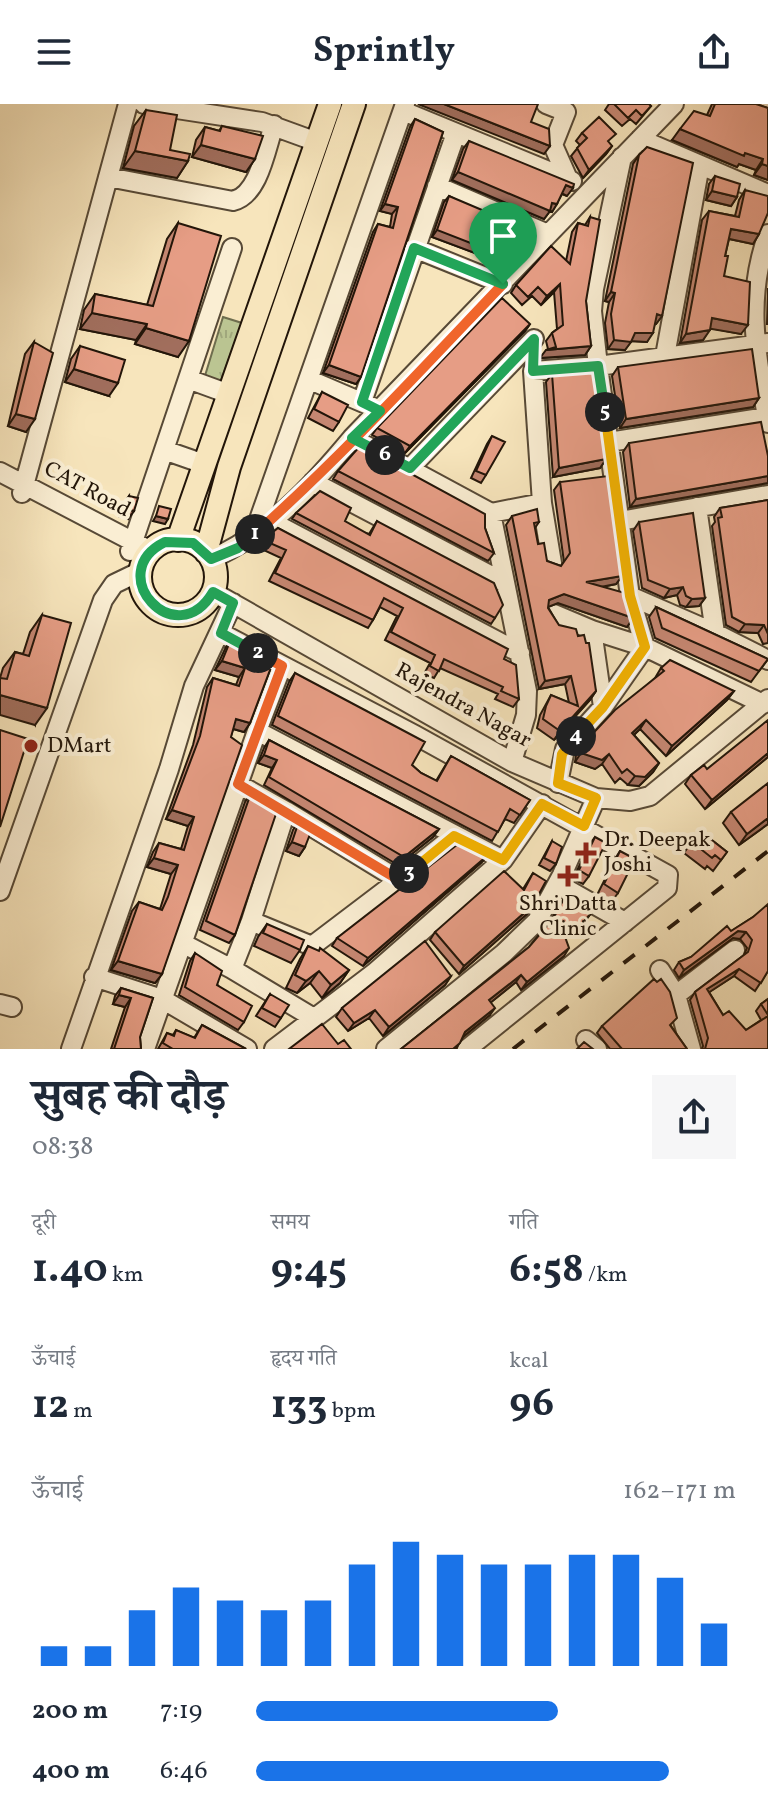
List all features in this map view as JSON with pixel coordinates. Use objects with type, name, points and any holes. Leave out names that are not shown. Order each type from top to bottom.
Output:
[{"type":"main road","points":[[178,540],[330,104]]},
{"type":"main road","points":[[209,555],[229,467],[354,104]]},
{"type":"main road","points":[[178,540],[193,543],[209,555],[223,598],[191,613],[170,614],[151,604],[144,594],[140,555],[165,542],[178,540]]},
{"type":"street","points":[[24,489],[128,104]]},
{"type":"street","points":[[144,104],[274,125],[317,142]]},
{"type":"street","points":[[546,104],[568,108],[553,145],[568,179]]},
{"type":"street","points":[[209,555],[238,548],[313,482],[674,104]]},
{"type":"street","points":[[254,535],[310,380],[362,219],[404,108],[456,133],[593,189]]},
{"type":"street","points":[[108,177],[233,201],[240,199],[251,190],[274,125]]},
{"type":"street","points":[[362,402],[456,133]]},
{"type":"street","points":[[640,139],[768,194]]},
{"type":"street","points":[[622,157],[592,311],[630,596],[645,647]]},
{"type":"street","points":[[665,356],[700,165]]},
{"type":"street","points":[[437,186],[548,234]]},
{"type":"street","points":[[609,442],[767,413],[754,304],[765,264],[768,234]]},
{"type":"street","points":[[1,884],[49,761],[103,600],[140,555],[164,450],[232,248]]},
{"type":"street","points":[[414,248],[503,284]]},
{"type":"street","points":[[410,468],[534,339],[533,371],[542,503],[552,563]]},
{"type":"street","points":[[533,371],[598,366],[761,344]]},
{"type":"street","points":[[188,379],[229,394]]},
{"type":"street","points":[[310,380],[380,411]]},
{"type":"street","points":[[352,438],[491,513],[542,503]]},
{"type":"street","points":[[164,450],[204,464]]},
{"type":"street","name":"CAT Road","points":[[2,480],[24,489],[140,555]]},
{"type":"street","points":[[313,482],[505,583]]},
{"type":"street","points":[[620,521],[768,495]]},
{"type":"street","points":[[697,507],[715,633]]},
{"type":"street","points":[[491,513],[520,653],[527,703],[512,762]]},
{"type":"street","points":[[270,521],[520,653]]},
{"type":"street","points":[[630,596],[768,660]]},
{"type":"street","points":[[71,1049],[169,769],[194,686],[221,633],[223,598]]},
{"type":"street","name":"Rajendra Nagar","points":[[223,598],[512,762],[596,798],[630,801],[650,796],[766,702]]},
{"type":"street","points":[[554,614],[645,647],[766,702]]},
{"type":"street","points":[[592,630],[603,707]]},
{"type":"street","points":[[221,633],[584,826],[670,879],[667,888],[467,1049]]},
{"type":"street","points":[[558,783],[565,749],[603,707],[645,647]]},
{"type":"street","points":[[145,1049],[282,666]]},
{"type":"street","points":[[257,731],[503,860]]},
{"type":"street","points":[[238,784],[399,880]]},
{"type":"street","points":[[386,1049],[537,921],[558,884],[596,798]]},
{"type":"street","points":[[274,1049],[354,978],[503,860],[542,804]]},
{"type":"street","points":[[232,969],[251,921],[286,811]]},
{"type":"street","points":[[251,921],[318,951],[454,836]]},
{"type":"street","points":[[558,884],[625,922]]},
{"type":"street","points":[[184,944],[312,1017]]},
{"type":"street","points":[[676,995],[735,950]]},
{"type":"street","points":[[660,970],[676,995],[691,1049]]},
{"type":"street","points":[[94,977],[162,999],[247,1049]]},
{"type":"green space","points":[[223,317],[242,323],[220,383],[204,379]]},
{"type":"building","points":[[444,104],[538,104],[531,122],[549,129],[550,146]]},
{"type":"building","points":[[614,104],[651,106],[642,116],[636,110],[628,118]]},
{"type":"building","points":[[715,104],[756,104],[768,108],[768,166],[762,164],[763,159],[745,153],[744,156],[680,129],[694,111],[710,116]]},
{"type":"building","points":[[146,110],[177,115],[170,150],[190,154],[188,161],[135,151]]},
{"type":"building","points":[[599,117],[616,134],[608,141],[612,146],[589,170],[577,148],[587,138],[582,133]]},
{"type":"building","points":[[415,119],[443,132],[361,377],[329,365],[378,224],[393,228],[398,207],[385,204]]},
{"type":"building","points":[[222,126],[263,136],[255,159],[201,145],[205,127],[220,131]]},
{"type":"building","points":[[469,141],[574,184],[573,188],[566,185],[557,204],[552,203],[550,211],[458,172]]},
{"type":"building","points":[[647,147],[693,163],[662,316],[657,314],[653,333],[635,333],[631,342],[614,340],[611,314],[615,293],[611,292],[639,155]]},
{"type":"building","points":[[715,176],[740,184],[737,197],[712,191]]},
{"type":"building","points":[[745,190],[768,196],[768,213],[759,234],[731,229],[724,276],[750,282],[748,325],[712,318],[710,330],[686,334],[709,211],[739,217]]},
{"type":"building","points":[[449,196],[529,230],[504,256],[437,230]]},
{"type":"building","points":[[590,217],[600,220],[586,301],[591,346],[546,350],[556,347],[552,333],[563,325],[560,284],[547,296],[538,287],[528,297],[516,285],[551,246],[570,264],[578,223],[588,226]]},
{"type":"building","points":[[178,223],[221,236],[189,341],[146,328],[147,324],[92,313],[95,294],[153,306]]},
{"type":"building","points":[[502,298],[530,324],[410,446],[377,428]]},
{"type":"building","points":[[34,342],[53,353],[35,419],[16,414]]},
{"type":"building","points":[[80,346],[125,360],[118,383],[74,369]]},
{"type":"building","points":[[752,349],[759,398],[626,419],[618,367]]},
{"type":"building","points":[[594,370],[606,459],[559,468],[552,374]]},
{"type":"building","points":[[322,392],[348,405],[339,422],[314,409]]},
{"type":"building","points":[[761,422],[768,456],[768,476],[636,499],[629,443]]},
{"type":"building","points":[[492,436],[505,442],[486,475],[476,471]]},
{"type":"building","points":[[360,446],[485,514],[485,528],[494,553],[338,471]]},
{"type":"building","points":[[608,476],[622,576],[586,582],[625,593],[633,618],[564,594],[549,600],[548,608],[559,625],[576,629],[578,636],[584,635],[586,643],[589,643],[596,691],[560,731],[543,719],[551,695],[578,706],[571,676],[545,681],[512,516],[537,509],[539,522],[534,523],[538,544],[544,543],[547,561],[561,566],[570,553],[560,482]]},
{"type":"building","points":[[320,491],[351,508],[345,521],[370,535],[377,521],[494,583],[503,605],[495,618],[296,513]]},
{"type":"building","points":[[129,496],[138,498],[134,511],[126,509]]},
{"type":"building","points":[[768,500],[768,634],[764,625],[745,624],[732,617],[718,518],[722,517],[720,508]]},
{"type":"building","points":[[159,506],[171,509],[168,519],[156,516]]},
{"type":"building","points":[[693,513],[705,598],[692,599],[686,596],[683,587],[670,589],[648,580],[639,522]]},
{"type":"building","points":[[278,528],[508,649],[504,659],[516,665],[519,699],[501,691],[503,687],[444,659],[439,671],[430,666],[435,655],[391,632],[403,608],[384,598],[373,620],[275,573],[286,550],[263,540]]},
{"type":"building","points":[[656,607],[768,659],[759,671],[662,628]]},
{"type":"building","points":[[42,615],[71,623],[47,708],[0,695],[0,678],[7,679],[15,652],[29,656]]},
{"type":"building","points":[[231,639],[273,662],[250,723],[236,719],[231,737],[242,745],[162,974],[118,961],[139,902],[162,910],[168,897],[178,865],[154,858],[159,843],[184,850],[194,817],[172,810],[200,736],[213,678],[239,686],[245,668],[222,661]]},
{"type":"building","points":[[670,660],[734,691],[672,746],[646,720],[632,733],[659,763],[645,777],[635,776],[627,769],[622,773],[609,754],[602,760],[581,753],[582,745],[615,710],[664,671],[661,668]]},
{"type":"building","points":[[295,673],[425,742],[412,765],[421,773],[437,781],[451,756],[530,800],[520,815],[510,809],[498,832],[278,716]]},
{"type":"building","points":[[768,720],[768,753],[712,800],[691,775],[704,765],[707,769]]},
{"type":"building","points":[[0,730],[28,739],[0,827]]},
{"type":"building","points":[[269,740],[439,829],[404,857],[269,777],[277,760],[264,755]]},
{"type":"building","points":[[768,783],[768,818],[747,834],[731,812]]},
{"type":"building","points":[[251,793],[278,808],[235,935],[206,921]]},
{"type":"building","points":[[299,821],[312,829],[305,847],[292,842]]},
{"type":"building","points":[[699,830],[727,852],[721,860],[715,855],[712,858],[692,842]]},
{"type":"building","points":[[595,837],[606,843],[589,876],[579,870]]},
{"type":"building","points":[[462,841],[488,855],[368,958],[337,938]]},
{"type":"building","points":[[552,841],[562,847],[556,864],[544,858]]},
{"type":"building","points":[[620,851],[635,859],[618,893],[604,884]]},
{"type":"building","points":[[504,871],[524,890],[533,873],[546,881],[533,905],[464,966],[435,932]]},
{"type":"building","points":[[566,895],[592,912],[580,926],[564,934],[569,948],[527,982],[521,975],[489,1000],[495,1008],[465,1032],[453,1049],[401,1049],[529,947],[553,919]]},
{"type":"building","points":[[768,904],[768,971],[761,983],[739,969],[707,989],[723,1015],[729,1011],[746,1030],[768,1016],[768,1049],[705,1049],[708,1038],[695,992],[748,952],[752,940],[746,932],[738,931],[684,970],[679,962],[691,957],[727,926],[731,931]]},
{"type":"building","points":[[267,924],[304,940],[300,950],[263,933]]},
{"type":"building","points":[[425,941],[451,976],[389,1027],[375,1010],[354,1023],[342,1008]]},
{"type":"building","points":[[308,946],[319,951],[320,948],[349,970],[331,985],[319,971],[306,981],[295,975]]},
{"type":"building","points":[[195,953],[222,971],[217,985],[252,1006],[244,1022],[185,987]]},
{"type":"building","points":[[654,979],[657,982],[661,979],[670,992],[677,1018],[670,1025],[687,1049],[622,1049],[602,1026]]},
{"type":"building","points":[[121,988],[153,998],[140,1037],[141,1049],[114,1049],[131,998],[119,995]]},
{"type":"building","points":[[270,994],[289,1005],[281,1018],[262,1008]]},
{"type":"building","points":[[768,999],[768,1015],[761,1004]]},
{"type":"building","points":[[322,1024],[338,1044],[344,1040],[351,1049],[289,1049]]},
{"type":"building","points":[[202,1025],[246,1049],[173,1049],[163,1043],[167,1033],[174,1036],[176,1030],[195,1038]]},
{"type":"building","points":[[584,1042],[593,1049],[577,1049]]},
{"type":"railway","points":[[513,1049],[768,851]]},
{"type":"place","name":"DMart","points":[[31,746]]},
{"type":"place","name":"Dr. Deepak Joshi","points":[[586,853]]},
{"type":"place","name":"Shri Datta Clinic","points":[[568,876]]},
{"type":"route","points":[[503,284],[380,411],[352,438],[321,474],[238,548],[211,559],[193,543],[171,540],[148,554],[141,571],[140,582],[144,594],[151,604],[170,614],[191,613],[208,601],[213,592],[233,603],[221,633],[282,666],[238,784],[399,880],[454,836],[503,860],[542,804],[584,826],[596,798],[558,783],[562,754],[603,707],[645,647],[630,596],[598,366],[533,371],[534,339],[410,468],[352,438],[380,411],[362,402],[414,248],[503,284]]}]
